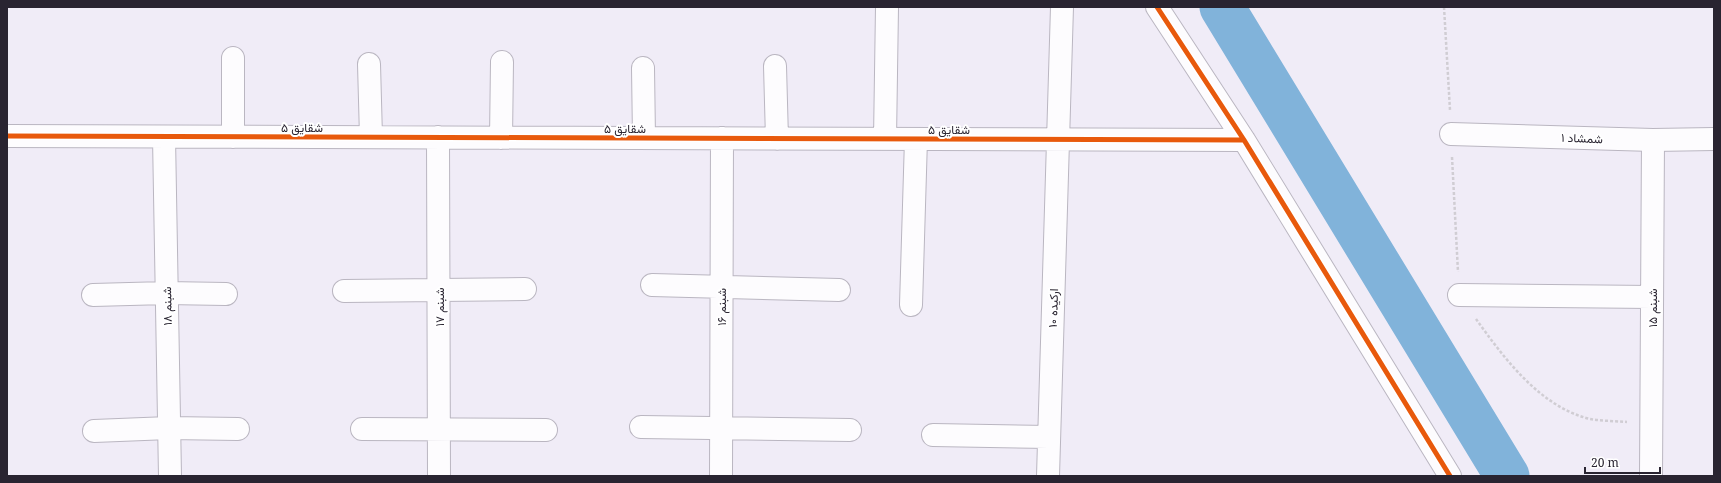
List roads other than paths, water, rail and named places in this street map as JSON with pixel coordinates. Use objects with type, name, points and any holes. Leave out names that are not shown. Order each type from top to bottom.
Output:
[{"type":"street","points":[[885,139],[887,7]]},
{"type":"street","name":"ارکیده ۱۰","points":[[1048,476],[1062,7]]},
{"type":"street","points":[[1157,7],[1244,140],[1450,476]]},
{"type":"street","points":[[233,58],[233,137]]},
{"type":"street","points":[[501,138],[502,62]]},
{"type":"street","points":[[369,64],[371,137]]},
{"type":"street","points":[[775,66],[777,138]]},
{"type":"street","points":[[643,68],[644,138]]},
{"type":"street","name":"شمشاد ۱","points":[[1451,134],[1654,140],[1714,139]]},
{"type":"street","name":"شقایق ۵","points":[[7,136],[1244,140]]},
{"type":"street","name":"شبنم ۱۸","points":[[164,137],[170,476]]},
{"type":"street","name":"شبنم ۱۷","points":[[438,138],[439,476]]},
{"type":"street","name":"شبنم ۱۶","points":[[721,476],[722,138]]},
{"type":"street","points":[[911,306],[916,139]]},
{"type":"street","name":"شبنم ۱۵","points":[[1651,476],[1654,140]]},
{"type":"street","points":[[652,285],[839,290]]},
{"type":"street","points":[[344,291],[525,289]]},
{"type":"street","points":[[93,295],[166,293],[226,294]]},
{"type":"street","points":[[1459,295],[1652,297]]},
{"type":"street","points":[[641,427],[850,430]]},
{"type":"street","points":[[94,431],[169,428],[238,429]]},
{"type":"street","points":[[362,429],[546,430]]},
{"type":"street","points":[[933,435],[1049,437]]},
{"type":"waterway","points":[[1222,7],[1507,476]]}]
